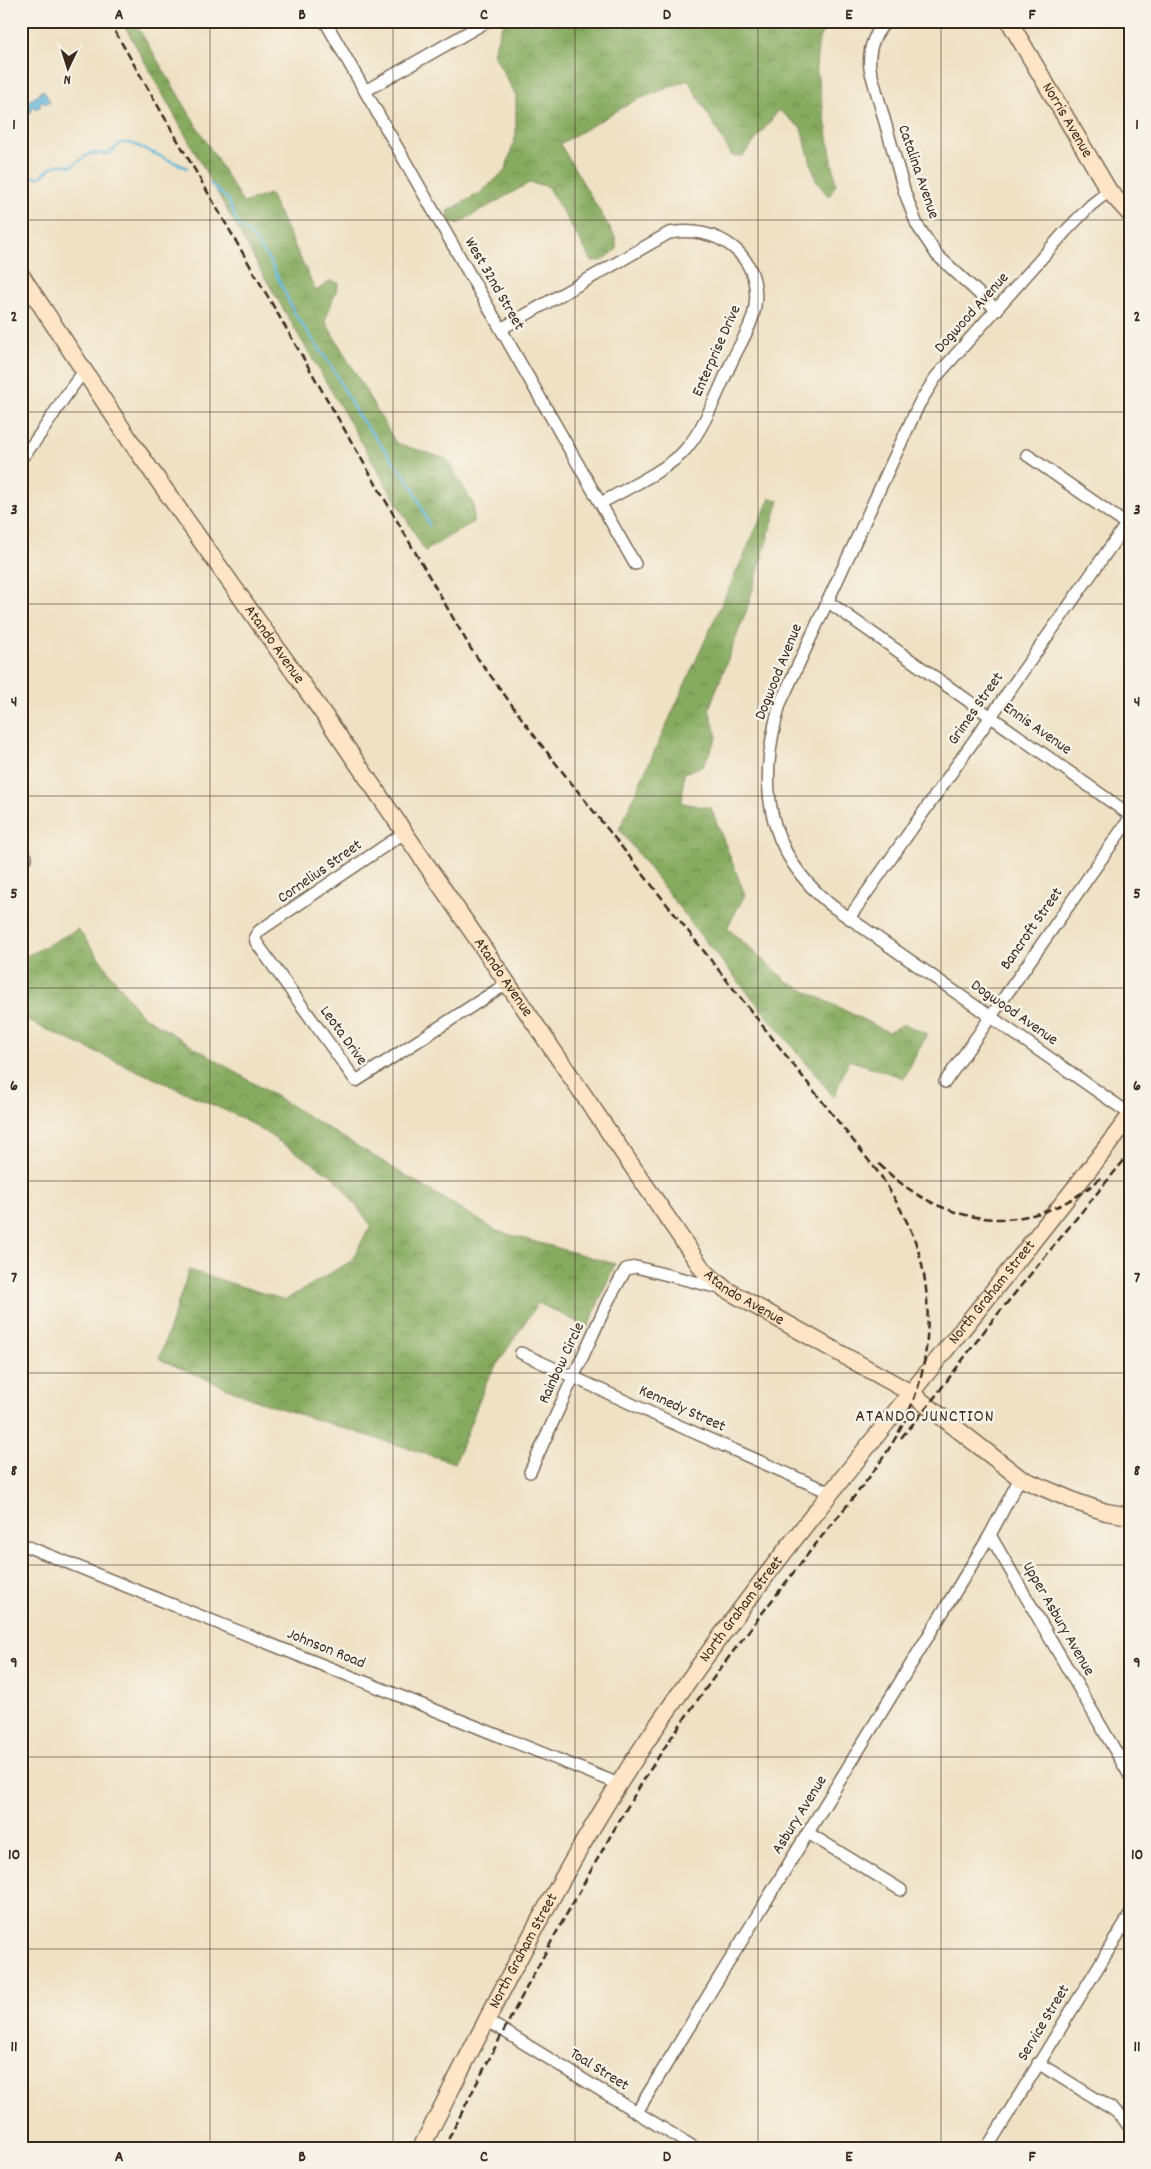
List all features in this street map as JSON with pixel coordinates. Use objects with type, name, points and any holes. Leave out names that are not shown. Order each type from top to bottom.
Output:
[{"type":"main road","name":"Norris Avenue","points":[[1009,21],[1109,191],[1130,214]]},
{"type":"main road","name":"Atando Avenue","points":[[21,275],[132,442],[223,569],[703,1270],[725,1289],[911,1393],[1020,1478],[1079,1504],[1106,1512],[1130,1516]]},
{"type":"main road","name":"North Graham Street","points":[[420,2148],[546,1907],[643,1747],[719,1639],[831,1492],[1062,1206],[1130,1115]]},
{"type":"street","name":"West 32nd Street","points":[[325,21],[602,503],[635,564]]},
{"type":"street","points":[[365,91],[488,21]]},
{"type":"street","name":"Catalina Avenue","points":[[887,21],[873,40],[869,55],[870,70],[908,203],[917,225],[937,254],[997,310]]},
{"type":"street","name":"Dogwood Avenue","points":[[1109,191],[1091,205],[1064,233],[936,377],[924,395],[788,684],[773,726],[768,755],[769,802],[777,835],[790,860],[816,892],[850,918],[1130,1115]]},
{"type":"street","name":"Enterprise Drive","points":[[501,329],[669,233],[693,231],[719,238],[734,248],[749,267],[756,295],[752,318],[691,443],[674,459],[602,503]]},
{"type":"street","points":[[21,458],[38,437],[74,383],[85,371]]},
{"type":"street","points":[[1027,455],[1128,521]]},
{"type":"street","name":"Grimes Street","points":[[850,918],[1128,521]]},
{"type":"street","name":"Ennis Avenue","points":[[827,601],[1130,815]]},
{"type":"street","name":"Bancroft Street","points":[[946,1082],[1130,818]]},
{"type":"street","name":"Cornelius Street","points":[[255,937],[259,931],[284,916],[404,833]]},
{"type":"street","name":"Leota Drive","points":[[255,937],[256,942],[265,955],[356,1081],[506,984]]},
{"type":"street","name":"Rainbow Circle","points":[[530,1472],[608,1301],[626,1269],[636,1267],[725,1289]]},
{"type":"street","name":"Kennedy Street","points":[[520,1353],[675,1424],[831,1492]]},
{"type":"street","points":[[990,1535],[1020,1478]]},
{"type":"street","name":"Upper Asbury Avenue","points":[[990,1535],[1130,1776]]},
{"type":"street","name":"Asbury Avenue","points":[[637,2112],[990,1535]]},
{"type":"street","name":"Johnson Road","points":[[21,1544],[619,1784]]},
{"type":"street","points":[[808,1833],[901,1890]]},
{"type":"street","name":"Service Street","points":[[987,2148],[1130,1915]]},
{"type":"street","name":"Toal Street","points":[[486,2020],[695,2148]]},
{"type":"street","points":[[1038,2063],[1114,2110],[1130,2128]]},
{"type":"green space","points":[[122,21],[134,21],[243,203],[270,194],[316,291],[330,281],[339,283],[325,321],[396,443],[447,459],[474,506],[473,522],[425,551],[261,271]]},
{"type":"green space","points":[[508,21],[828,21],[819,39],[816,66],[836,184],[829,197],[816,181],[801,128],[779,110],[743,156],[732,156],[688,80],[634,101],[560,144],[615,237],[617,249],[602,261],[592,261],[547,186],[529,183],[457,224],[449,221],[448,211],[480,193],[505,171],[516,135],[516,96],[493,53],[502,25]]},
{"type":"green space","points":[[770,498],[779,500],[747,609],[709,709],[717,737],[703,766],[684,773],[682,803],[711,808],[745,895],[727,928],[788,982],[888,1032],[904,1024],[927,1034],[904,1078],[849,1060],[834,1097],[705,941],[619,829]]},
{"type":"green space","points":[[78,929],[140,1014],[497,1231],[615,1264],[588,1327],[538,1303],[488,1378],[455,1463],[260,1402],[159,1359],[189,1270],[285,1300],[351,1261],[371,1225],[334,1177],[246,1120],[21,1018],[21,959]]},
{"type":"water","points":[[43,90],[50,101],[45,104],[43,101],[39,103],[41,106],[36,109],[34,106],[31,108],[32,111],[27,114],[21,102],[26,100],[27,102],[39,95],[38,93]]},
{"type":"waterway","points":[[21,177],[41,177],[55,166],[72,166],[91,153],[105,154],[111,152],[120,143],[131,143],[187,168]]},
{"type":"waterway","points":[[210,183],[228,200],[238,225],[249,233],[270,261],[295,314],[332,367],[357,414],[412,485],[429,525]]},
{"type":"railway","points":[[109,21],[471,649],[539,742],[881,1176],[908,1224],[923,1270],[928,1313],[925,1357],[915,1396],[896,1437],[858,1492],[729,1656],[639,1787],[543,1957],[444,2148]]},
{"type":"railway","points":[[901,1438],[928,1406],[988,1326],[1130,1153]]},
{"type":"railway","points":[[879,1164],[905,1186],[932,1203],[961,1214],[990,1219],[1019,1217],[1049,1210],[1077,1196],[1104,1175]]},
{"type":"district","name":"ATANDO JUNCTION","points":[[925,1417]]}]
